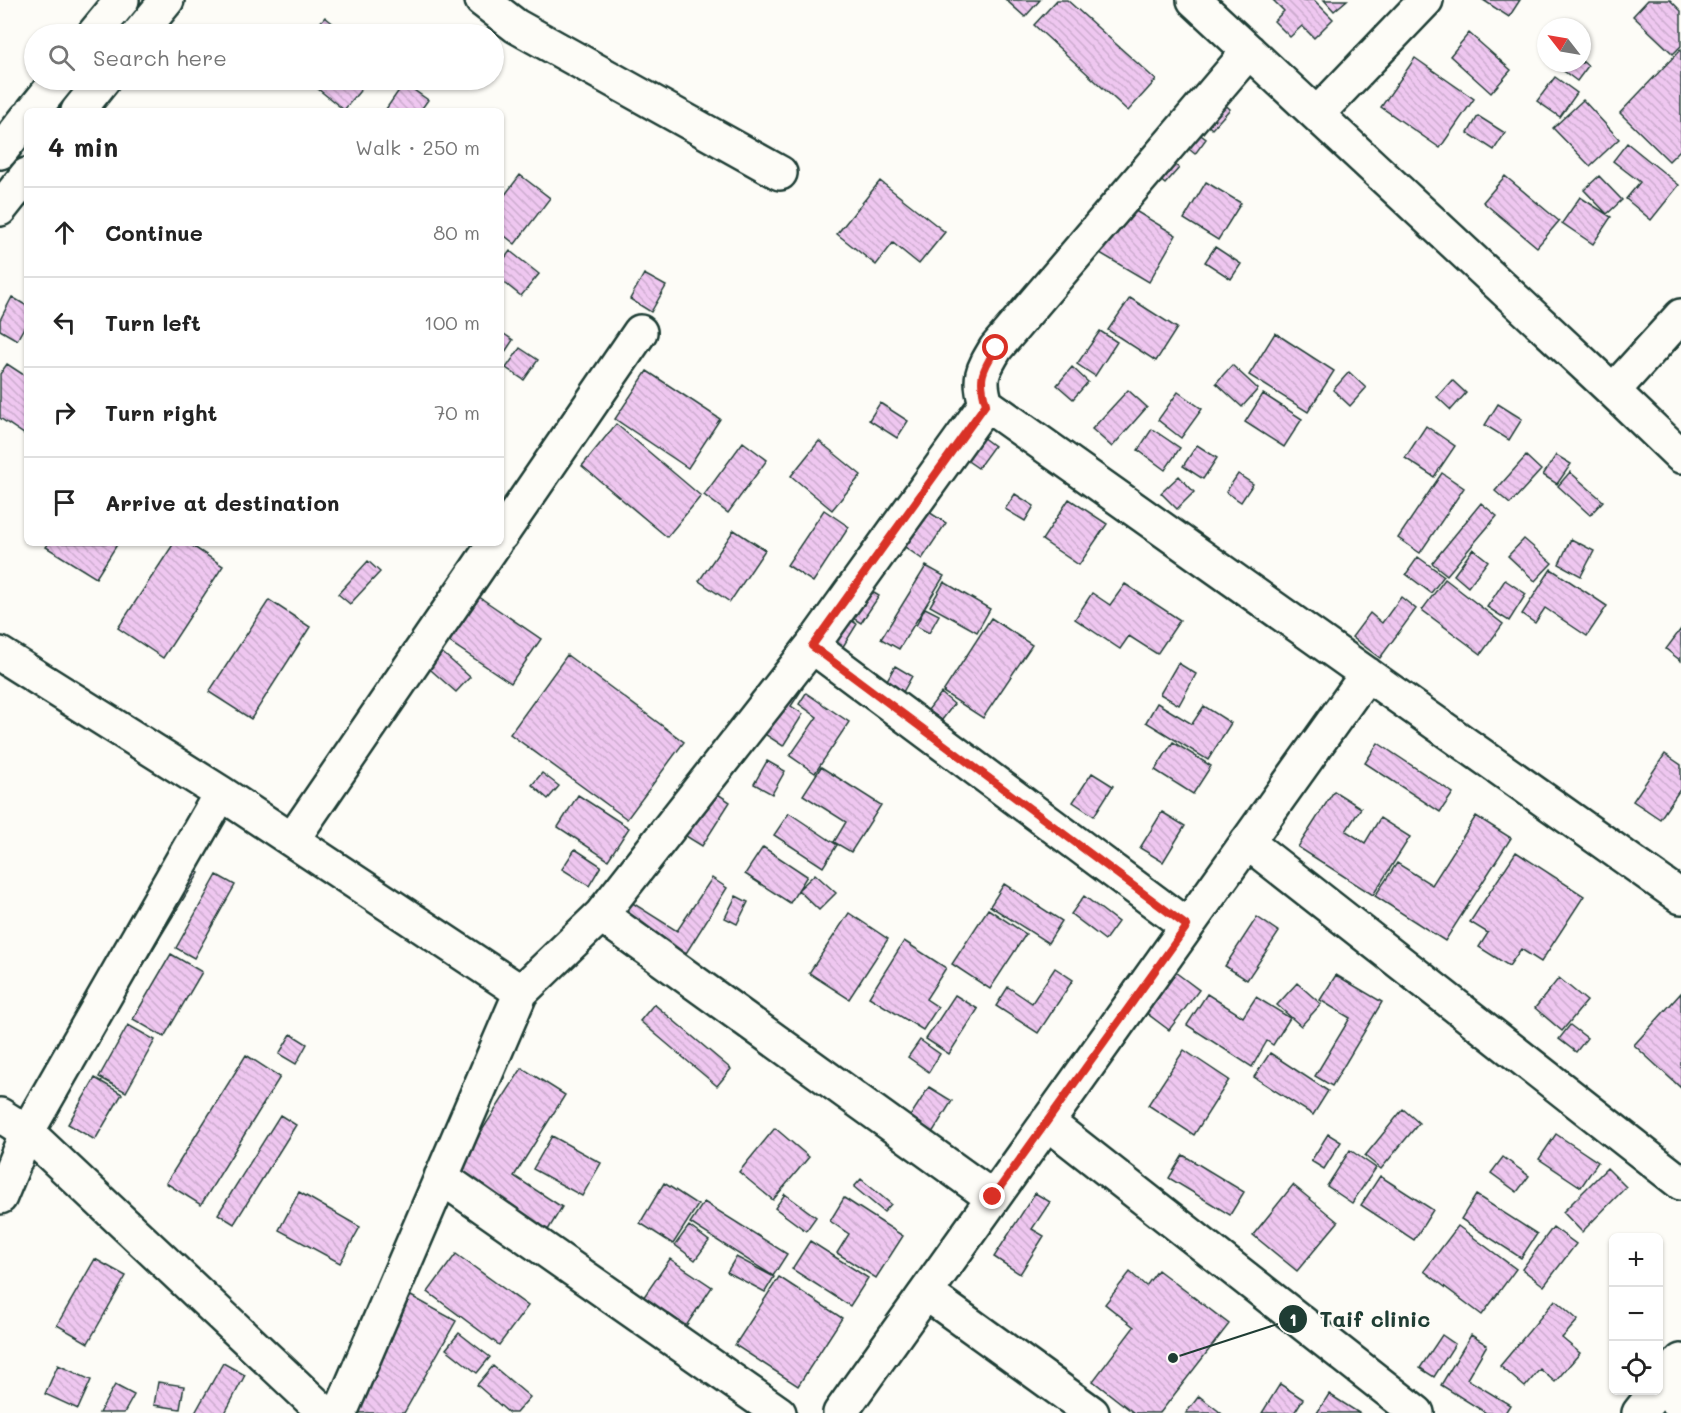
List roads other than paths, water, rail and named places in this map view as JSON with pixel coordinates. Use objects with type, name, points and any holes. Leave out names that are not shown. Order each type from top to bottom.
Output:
[{"type":"street","points":[[102,24],[122,0]]},
{"type":"street","points":[[147,24],[167,0]]},
{"type":"street","points":[[482,0],[516,26],[780,173]]},
{"type":"street","points":[[1194,0],[1681,456]]},
{"type":"street","points":[[1317,114],[1426,0]]},
{"type":"street","points":[[1250,51],[996,348],[982,372],[981,387],[986,404],[1681,897]]},
{"type":"street","points":[[35,108],[50,90]]},
{"type":"street","points":[[80,108],[95,90]]},
{"type":"street","points":[[0,152],[24,122]]},
{"type":"street","points":[[0,209],[24,179]]},
{"type":"street","points":[[1613,391],[1681,316]]},
{"type":"street","points":[[504,531],[640,332]]},
{"type":"street","points":[[340,1413],[520,992],[601,915],[812,646],[986,404]]},
{"type":"street","points":[[292,840],[493,546]]},
{"type":"street","points":[[812,646],[1187,926]]},
{"type":"street","points":[[0,654],[221,793],[520,992]]},
{"type":"street","points":[[840,1413],[1366,674]]},
{"type":"street","points":[[0,1197],[27,1131],[221,793]]},
{"type":"street","points":[[1247,842],[1681,1183]]},
{"type":"street","points":[[601,915],[993,1197]]},
{"type":"street","points":[[0,1115],[27,1131],[325,1413]]},
{"type":"street","points":[[1047,1122],[1417,1413]]},
{"type":"street","points":[[441,1176],[779,1413]]},
{"type":"street","points":[[926,1293],[1092,1413]]},
{"type":"street","points":[[1663,1383],[1681,1361]]},
{"type":"street","points":[[1663,1392],[1681,1404]]},
{"type":"street","points":[[1639,1413],[1653,1395]]},
{"type":"place","name":"Taif clinic","points":[[1173,1358]]}]
